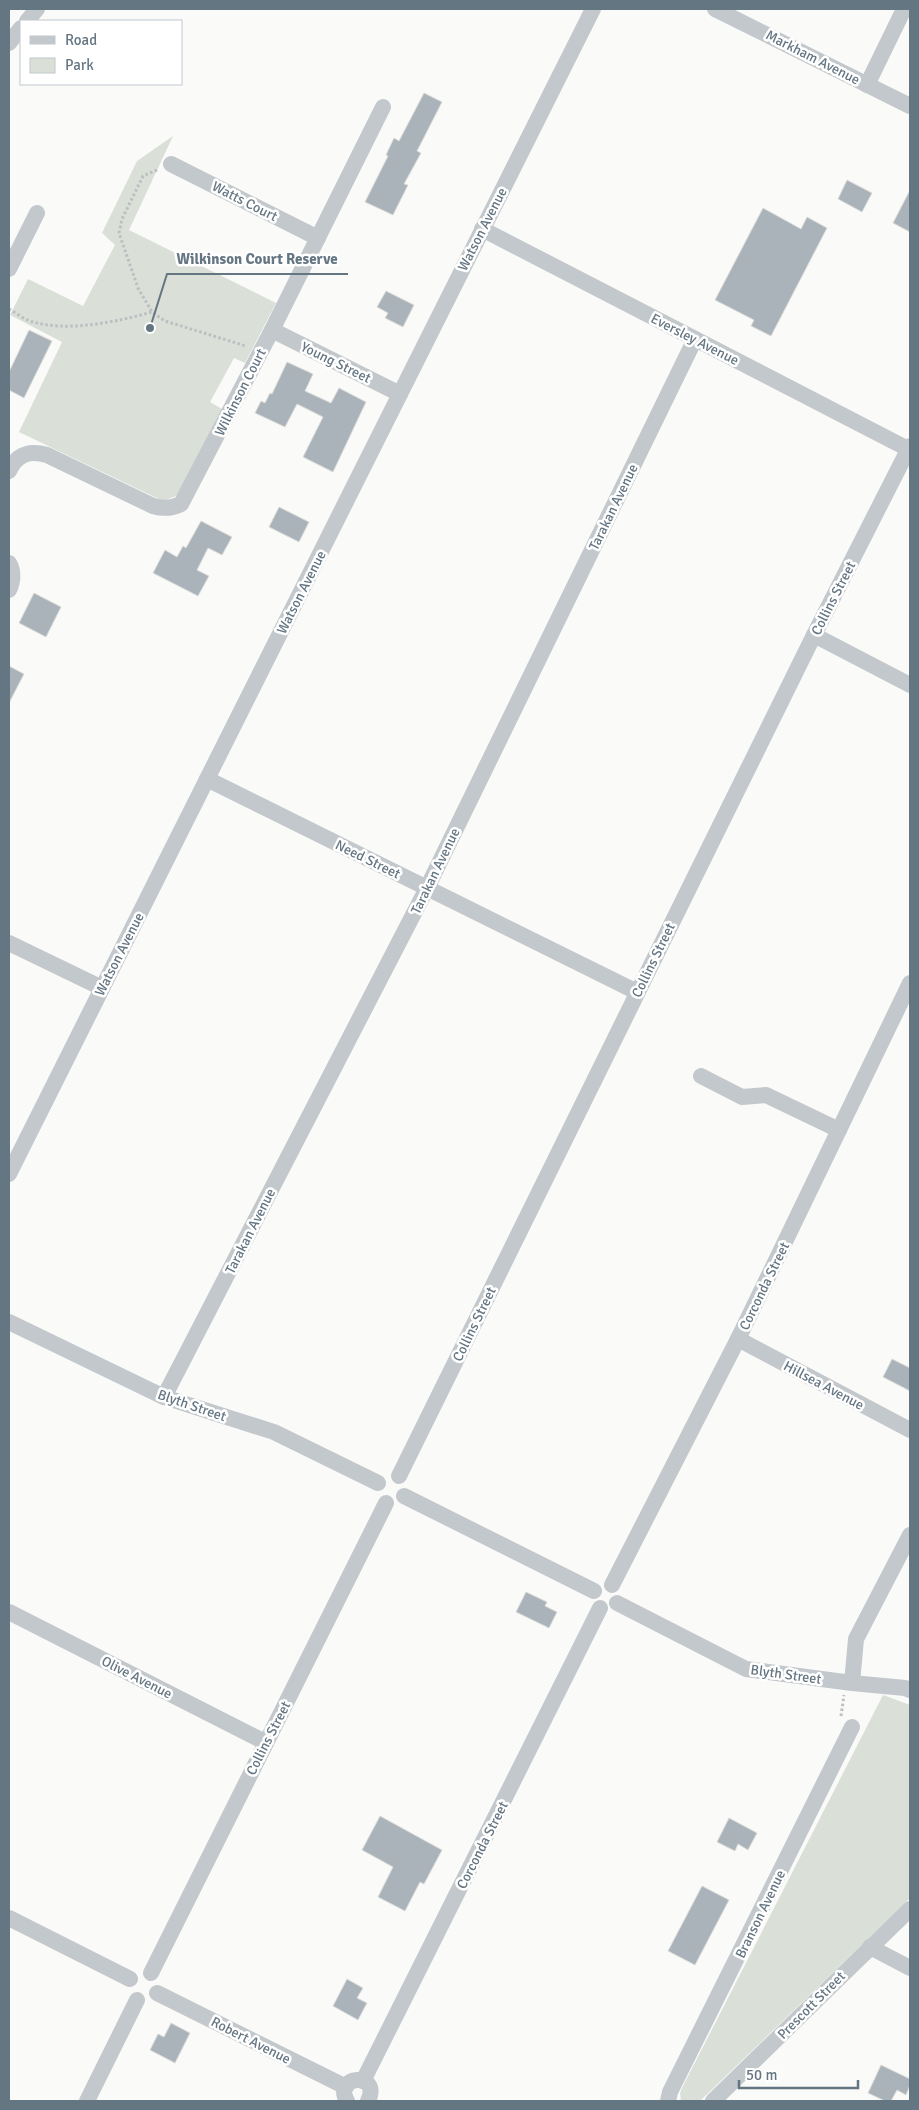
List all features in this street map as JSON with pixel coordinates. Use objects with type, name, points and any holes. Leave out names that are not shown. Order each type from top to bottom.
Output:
[{"type":"street","points":[[28,20],[37,9]]},
{"type":"street","name":"Watson Avenue","points":[[9,1174],[592,9]]},
{"type":"street","name":"Markham Avenue","points":[[715,9],[910,106]]},
{"type":"street","points":[[867,85],[904,9]]},
{"type":"street","points":[[9,43],[20,29]]},
{"type":"street","name":"Wilkinson Court","points":[[9,471],[12,464],[24,453],[36,452],[47,455],[153,506],[162,509],[173,508],[181,504],[272,330],[383,107]]},
{"type":"street","name":"Watts Court","points":[[172,164],[318,238]]},
{"type":"street","points":[[9,269],[37,213]]},
{"type":"street","name":"Eversley Avenue","points":[[482,229],[910,448]]},
{"type":"street","name":"Young Street","points":[[272,330],[400,394]]},
{"type":"street","name":"Tarakan Avenue","points":[[164,1397],[427,888],[695,339]]},
{"type":"street","name":"Collins Street","points":[[399,1476],[814,635],[910,448]]},
{"type":"street","points":[[9,563],[13,569],[12,585],[9,590]]},
{"type":"street","points":[[814,635],[910,685]]},
{"type":"street","name":"Need Street","points":[[206,780],[638,992]]},
{"type":"street","points":[[9,943],[102,988]]},
{"type":"street","name":"Corconda Street","points":[[612,1585],[738,1340],[910,983]]},
{"type":"street","points":[[702,1076],[742,1097],[766,1095],[839,1130]]},
{"type":"street","name":"Blyth Street","points":[[9,1322],[164,1397],[274,1432],[378,1482]]},
{"type":"street","name":"Hillsea Avenue","points":[[738,1340],[910,1430]]},
{"type":"street","points":[[387,1475],[399,1476],[406,1485],[404,1496],[396,1503],[386,1503],[377,1495],[378,1482],[387,1475]]},
{"type":"street","points":[[404,1496],[594,1591]]},
{"type":"street","name":"Collins Street","points":[[151,1973],[386,1503]]},
{"type":"street","points":[[849,1683],[856,1639],[910,1535]]},
{"type":"street","points":[[603,1583],[612,1585],[618,1591],[618,1603],[610,1609],[600,1608],[593,1600],[594,1591],[603,1583]]},
{"type":"street","name":"Blyth Street","points":[[618,1603],[746,1669],[910,1690]]},
{"type":"street","name":"Corconda Street","points":[[363,2081],[600,1608]]},
{"type":"street","name":"Olive Avenue","points":[[9,1612],[265,1742]]},
{"type":"street","name":"Branson Avenue","points":[[668,2101],[670,2092],[850,1730]]},
{"type":"street","name":"Prescott Street","points":[[714,2101],[910,1909]]},
{"type":"street","points":[[9,1918],[130,1979]]},
{"type":"street","points":[[870,1948],[910,1968]]},
{"type":"street","points":[[140,1972],[151,1973],[158,1982],[157,1993],[149,2000],[137,2000],[130,1992],[128,1986],[130,1979],[140,1972]]},
{"type":"street","name":"Robert Avenue","points":[[157,1993],[346,2094]]},
{"type":"street","points":[[87,2101],[137,2000]]},
{"type":"street","points":[[346,2094],[351,2081],[363,2081],[368,2084],[371,2091],[370,2101]]},
{"type":"path","points":[[172,164],[143,176],[122,220],[119,233],[138,288],[152,312],[165,321],[261,351]]},
{"type":"path","points":[[9,309],[31,322],[56,325],[90,325],[127,319],[152,312]]},
{"type":"path","points":[[849,1683],[839,1728],[850,1730]]},
{"type":"green space","points":[[173,136],[129,230],[276,303],[245,363],[234,358],[210,402],[222,409],[176,496],[163,501],[19,432],[62,342],[10,315],[28,279],[83,306],[115,245],[102,233],[137,161]]},
{"type":"green space","points":[[883,1695],[910,1705],[910,1898],[700,2101],[681,2101],[680,2093],[683,2086]]},
{"type":"building","points":[[424,93],[442,102],[417,151],[421,153],[404,184],[408,185],[393,215],[365,202],[388,156],[386,155],[394,138],[399,141]]},
{"type":"building","points":[[847,180],[872,193],[862,212],[838,199]]},
{"type":"building","points":[[910,190],[910,232],[893,223]]},
{"type":"building","points":[[763,208],[801,229],[807,217],[827,228],[771,336],[751,326],[754,320],[715,300]]},
{"type":"building","points":[[386,291],[414,305],[403,327],[385,318],[388,313],[377,307]]},
{"type":"building","points":[[29,330],[52,341],[24,398],[9,390],[9,372]]},
{"type":"building","points":[[287,362],[313,374],[305,391],[331,403],[339,388],[366,402],[333,472],[303,457],[323,417],[297,404],[285,427],[255,413],[261,401],[265,403],[270,393],[272,394]]},
{"type":"building","points":[[279,507],[309,522],[299,542],[269,527]]},
{"type":"building","points":[[201,521],[232,537],[222,555],[208,548],[197,570],[209,576],[198,596],[153,573],[165,550],[177,557],[183,546],[186,548]]},
{"type":"building","points":[[34,593],[61,607],[46,637],[19,623]]},
{"type":"building","points":[[9,666],[24,674],[9,703]]},
{"type":"building","points":[[892,1359],[910,1368],[910,1391],[883,1377]]},
{"type":"building","points":[[526,1592],[547,1602],[545,1606],[557,1612],[549,1628],[516,1612]]},
{"type":"building","points":[[380,1816],[442,1850],[424,1884],[420,1882],[405,1911],[378,1897],[393,1867],[362,1850]]},
{"type":"building","points":[[729,1818],[757,1833],[748,1850],[738,1844],[735,1851],[717,1842]]},
{"type":"building","points":[[702,1886],[729,1900],[695,1965],[668,1951]]},
{"type":"building","points":[[347,1979],[363,1988],[357,1998],[367,2003],[358,2020],[333,2006]]},
{"type":"building","points":[[171,2023],[190,2033],[175,2063],[150,2050],[158,2034],[164,2037]]},
{"type":"building","points":[[881,2065],[910,2079],[906,2095],[897,2090],[891,2101],[885,2101],[868,2093]]},
{"type":"place","name":"Wilkinson Court Reserve","points":[[150,328]]}]
